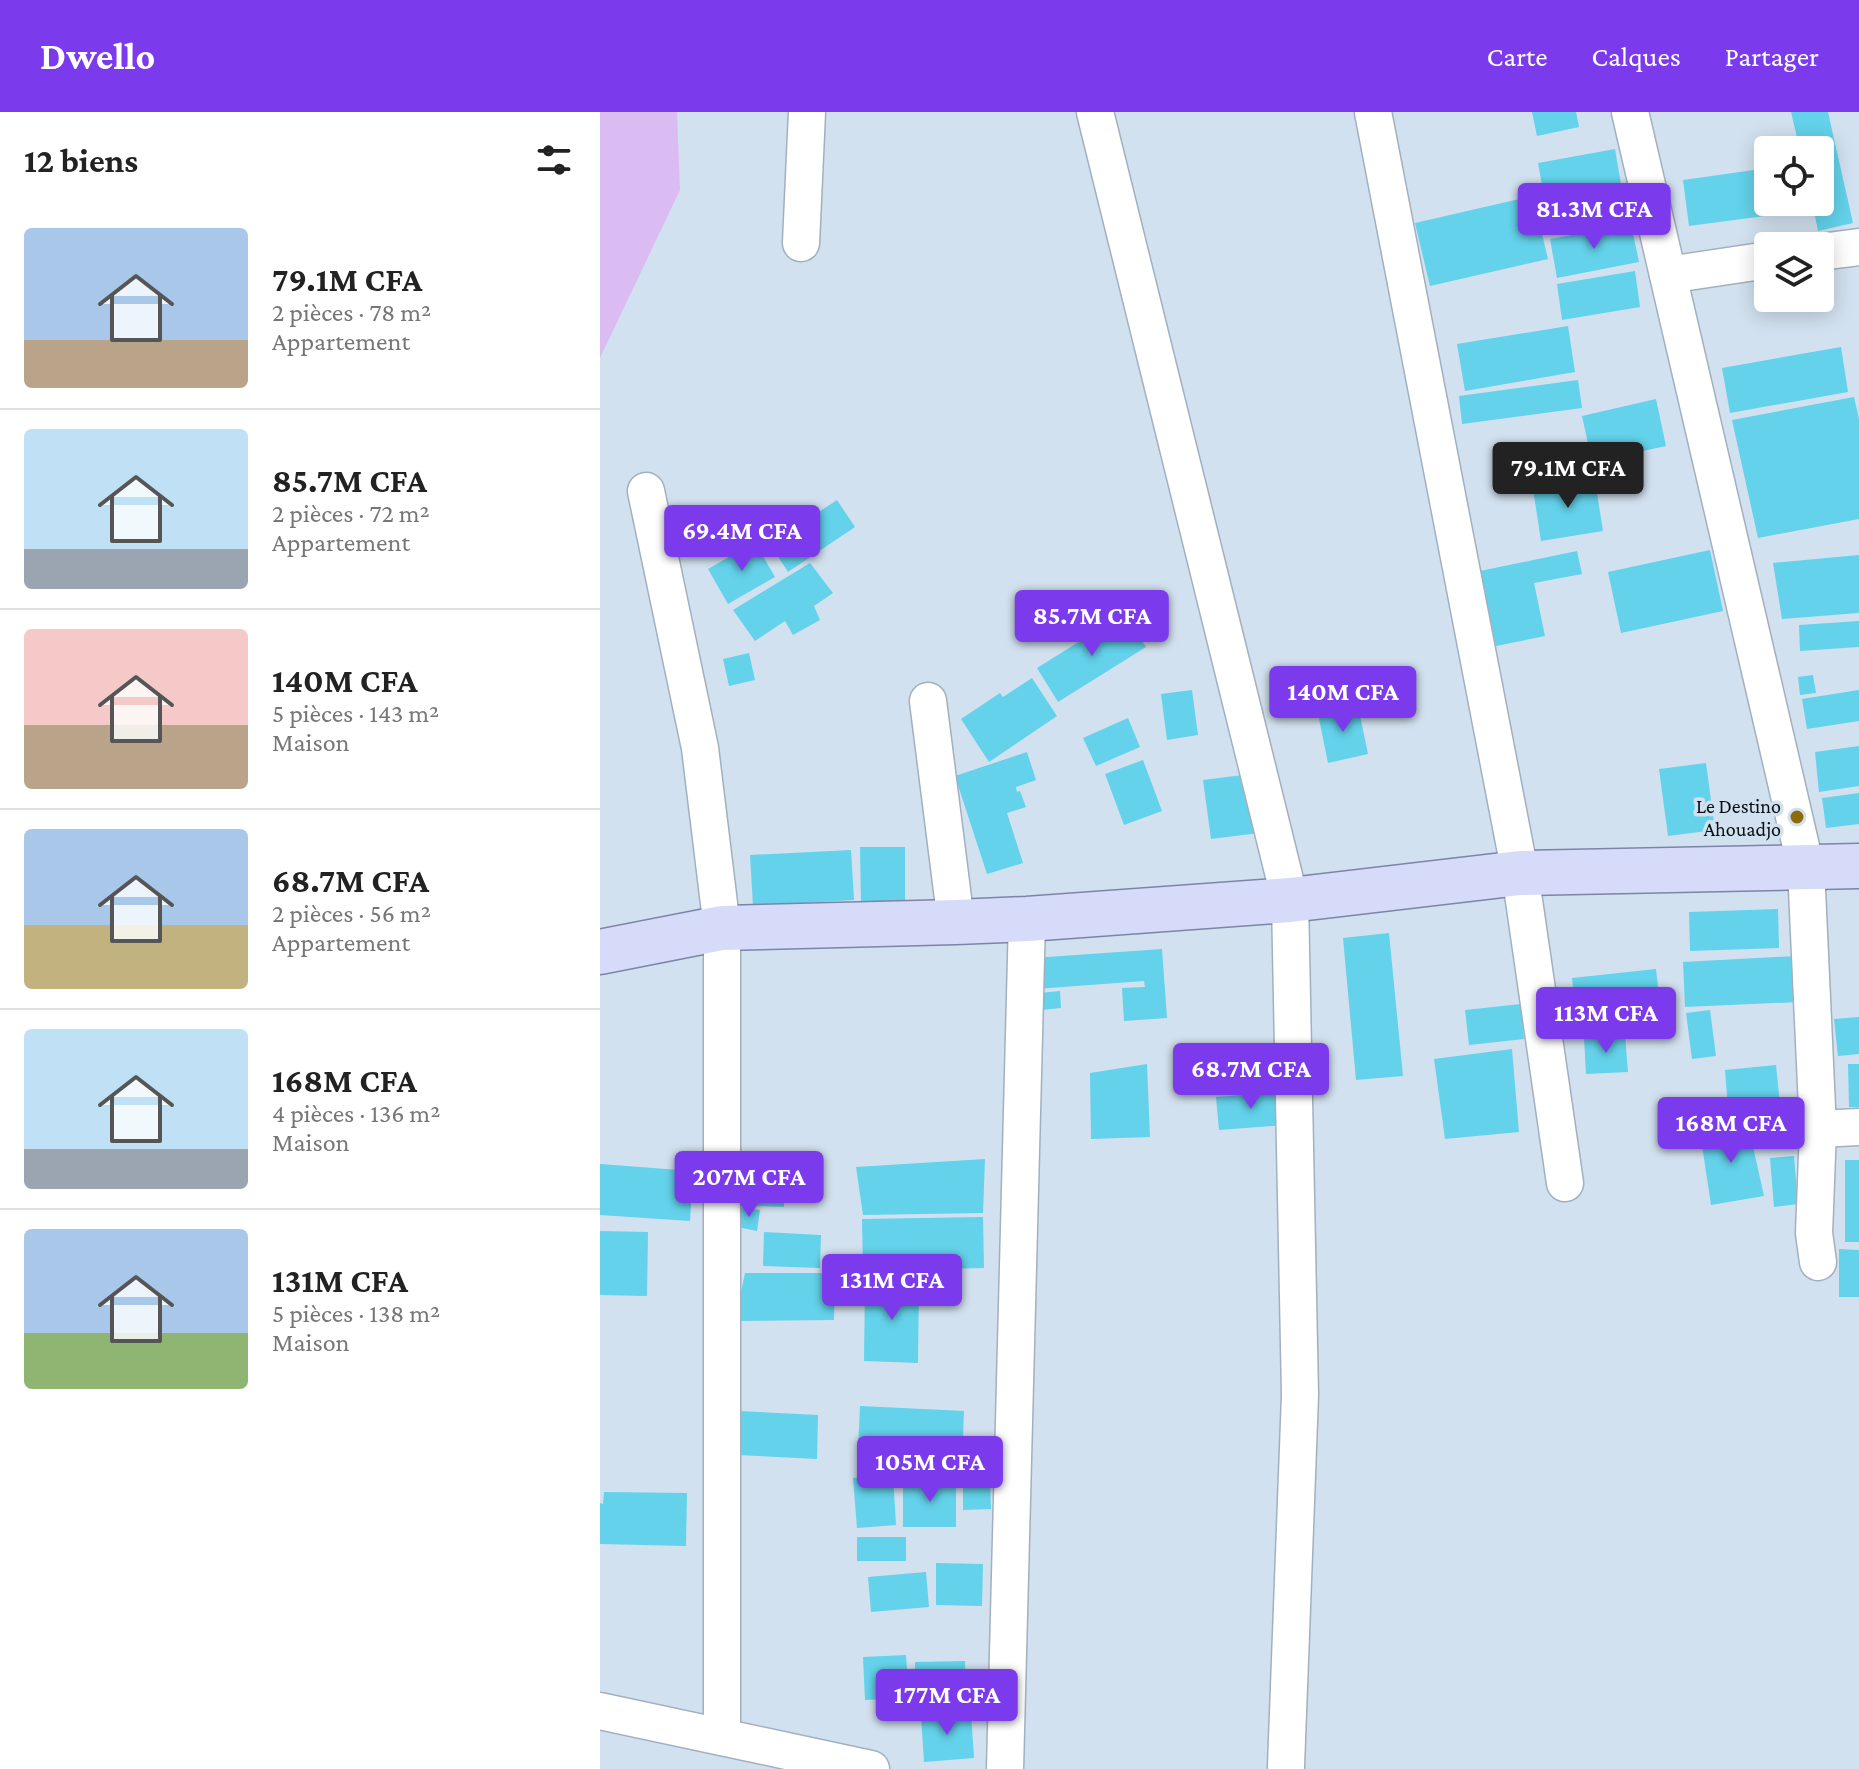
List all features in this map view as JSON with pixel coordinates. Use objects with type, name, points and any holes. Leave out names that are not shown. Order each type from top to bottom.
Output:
[{"type":"main road","points":[[600,952],[722,928],[1027,919],[1290,900],[1520,873],[1859,866]]},
{"type":"street","points":[[801,243],[807,112]]},
{"type":"street","points":[[1095,112],[1290,900],[1300,1395],[1286,1766]]},
{"type":"street","points":[[1373,112],[1520,873],[1565,1183]]},
{"type":"street","points":[[1630,112],[1806,868],[1818,1129],[1814,1233],[1818,1262]]},
{"type":"street","points":[[1834,250],[1859,247]]},
{"type":"street","points":[[1668,275],[1754,262]]},
{"type":"street","points":[[646,491],[700,748],[722,928],[722,1737]]},
{"type":"street","points":[[928,701],[956,922]]},
{"type":"street","points":[[1005,1769],[1027,919]]},
{"type":"street","points":[[1818,1129],[1859,1127]]},
{"type":"street","points":[[600,1711],[871,1769]]},
{"type":"shaded area","points":[[600,112],[677,112],[680,190],[600,358]]},
{"type":"building","points":[[1532,112],[1576,112],[1579,127],[1537,136]]},
{"type":"building","points":[[1791,112],[1828,112],[1833,136],[1797,136]]},
{"type":"building","points":[[1834,139],[1853,223],[1818,231],[1815,216],[1834,216]]},
{"type":"building","points":[[1615,149],[1627,220],[1551,234],[1538,163]]},
{"type":"building","points":[[1754,170],[1754,216],[1765,216],[1689,226],[1683,180]]},
{"type":"building","points":[[1533,196],[1548,259],[1430,286],[1415,223]]},
{"type":"building","points":[[1631,224],[1639,262],[1557,278],[1550,239]]},
{"type":"building","points":[[1635,271],[1640,307],[1562,320],[1557,284]]},
{"type":"building","points":[[1568,326],[1575,372],[1465,391],[1457,344]]},
{"type":"building","points":[[1841,347],[1848,392],[1730,413],[1722,368]]},
{"type":"building","points":[[1578,380],[1582,408],[1462,424],[1459,396]]},
{"type":"building","points":[[1854,397],[1859,419],[1859,519],[1758,538],[1732,420]]},
{"type":"building","points":[[1656,399],[1666,446],[1592,462],[1582,416]]},
{"type":"building","points":[[1595,480],[1603,531],[1541,541],[1533,489]]},
{"type":"building","points":[[837,500],[855,527],[788,572],[770,544]]},
{"type":"building","points":[[755,542],[775,577],[728,604],[708,569]]},
{"type":"building","points":[[1710,550],[1723,611],[1621,633],[1608,572]]},
{"type":"building","points":[[1577,551],[1582,574],[1534,583],[1545,636],[1496,646],[1480,571]]},
{"type":"building","points":[[1859,555],[1859,613],[1782,619],[1773,563]]},
{"type":"building","points":[[810,563],[833,593],[814,606],[820,620],[793,635],[785,621],[755,641],[733,610]]},
{"type":"building","points":[[1125,613],[1146,647],[1058,702],[1037,668]]},
{"type":"building","points":[[1859,621],[1859,647],[1800,651],[1799,625]]},
{"type":"building","points":[[749,653],[755,680],[729,686],[723,659]]},
{"type":"building","points":[[1813,675],[1816,693],[1800,695],[1798,677]]},
{"type":"building","points":[[1032,678],[1057,716],[989,762],[961,719],[1000,693],[1003,697]]},
{"type":"building","points":[[1192,690],[1198,735],[1167,740],[1161,694]]},
{"type":"building","points":[[1859,690],[1859,721],[1807,729],[1802,699]]},
{"type":"building","points":[[1358,706],[1368,754],[1328,763],[1318,714]]},
{"type":"building","points":[[1128,718],[1140,747],[1096,766],[1083,738]]},
{"type":"building","points":[[1859,746],[1859,786],[1819,792],[1815,752]]},
{"type":"building","points":[[1027,752],[1036,780],[1016,787],[1026,807],[1007,813],[1023,863],[987,874],[955,776]]},
{"type":"building","points":[[1143,760],[1162,811],[1124,825],[1105,774]]},
{"type":"building","points":[[1706,763],[1715,830],[1668,836],[1659,769]]},
{"type":"building","points":[[1251,774],[1259,833],[1211,839],[1203,780]]},
{"type":"building","points":[[1859,793],[1859,824],[1826,828],[1822,798]]},
{"type":"building","points":[[860,847],[905,847],[905,901],[861,901]]},
{"type":"building","points":[[851,850],[854,900],[753,906],[750,855]]},
{"type":"building","points":[[1778,909],[1779,948],[1690,951],[1689,912]]},
{"type":"building","points":[[1389,933],[1403,1076],[1356,1080],[1343,938]]},
{"type":"building","points":[[1162,949],[1167,1018],[1124,1021],[1122,988],[1145,987],[1144,981],[1036,989],[1033,958]]},
{"type":"building","points":[[1796,956],[1798,1002],[1685,1007],[1683,962]]},
{"type":"building","points":[[1656,969],[1661,1014],[1577,1023],[1572,978]]},
{"type":"building","points":[[1060,991],[1061,1008],[1032,1011],[1030,994]]},
{"type":"building","points":[[1521,1004],[1524,1039],[1469,1045],[1465,1010]]},
{"type":"building","points":[[1710,1010],[1716,1056],[1692,1059],[1686,1013]]},
{"type":"building","points":[[1859,1017],[1859,1054],[1838,1056],[1834,1019]]},
{"type":"building","points":[[1625,1035],[1628,1072],[1586,1074],[1584,1037]]},
{"type":"building","points":[[1512,1049],[1519,1132],[1445,1139],[1434,1059]]},
{"type":"building","points":[[1147,1064],[1150,1137],[1091,1139],[1090,1073]]},
{"type":"building","points":[[1848,1064],[1859,1064],[1859,1107],[1849,1107]]},
{"type":"building","points":[[1776,1065],[1780,1104],[1728,1108],[1725,1070]]},
{"type":"building","points":[[1283,1092],[1286,1125],[1219,1130],[1216,1097]]},
{"type":"building","points":[[1790,1120],[1794,1140],[1772,1143],[1768,1123]]},
{"type":"building","points":[[1748,1124],[1764,1196],[1711,1205],[1700,1132]]},
{"type":"building","points":[[1794,1156],[1798,1204],[1774,1207],[1770,1158]]},
{"type":"building","points":[[985,1159],[983,1213],[863,1215],[856,1167]]},
{"type":"building","points":[[1845,1160],[1859,1160],[1859,1242],[1845,1242]]},
{"type":"building","points":[[600,1164],[693,1171],[690,1221],[600,1215]]},
{"type":"building","points":[[754,1185],[784,1185],[784,1207],[754,1206]]},
{"type":"building","points":[[740,1207],[760,1210],[757,1231],[737,1227]]},
{"type":"building","points":[[983,1217],[984,1268],[863,1271],[862,1219]]},
{"type":"building","points":[[600,1231],[648,1232],[647,1296],[600,1295]]},
{"type":"building","points":[[764,1232],[821,1235],[820,1268],[763,1266]]},
{"type":"building","points":[[1839,1249],[1859,1250],[1859,1297],[1839,1297]]},
{"type":"building","points":[[745,1273],[835,1273],[834,1320],[735,1321]]},
{"type":"building","points":[[865,1282],[919,1283],[918,1363],[864,1361]]},
{"type":"building","points":[[860,1406],[964,1411],[963,1437],[953,1437],[952,1455],[858,1450]]},
{"type":"building","points":[[739,1411],[818,1415],[817,1459],[737,1455]]},
{"type":"building","points":[[968,1438],[986,1439],[986,1469],[967,1469]]},
{"type":"building","points":[[893,1475],[896,1525],[857,1528],[853,1478]]},
{"type":"building","points":[[963,1481],[990,1481],[991,1509],[963,1510]]},
{"type":"building","points":[[903,1482],[956,1482],[956,1527],[903,1527]]},
{"type":"building","points":[[604,1492],[687,1493],[686,1546],[600,1544],[600,1503],[603,1504]]},
{"type":"building","points":[[857,1537],[906,1537],[906,1561],[857,1561]]},
{"type":"building","points":[[936,1563],[983,1564],[982,1606],[936,1605]]},
{"type":"building","points":[[926,1572],[929,1607],[871,1612],[868,1577]]},
{"type":"building","points":[[906,1655],[909,1698],[865,1700],[863,1657]]},
{"type":"building","points":[[965,1661],[966,1696],[915,1697],[915,1662]]},
{"type":"building","points":[[971,1712],[974,1758],[924,1762],[921,1715]]},
{"type":"place","name":"Le Destino Ahouadjo","points":[[1797,817]]}]
